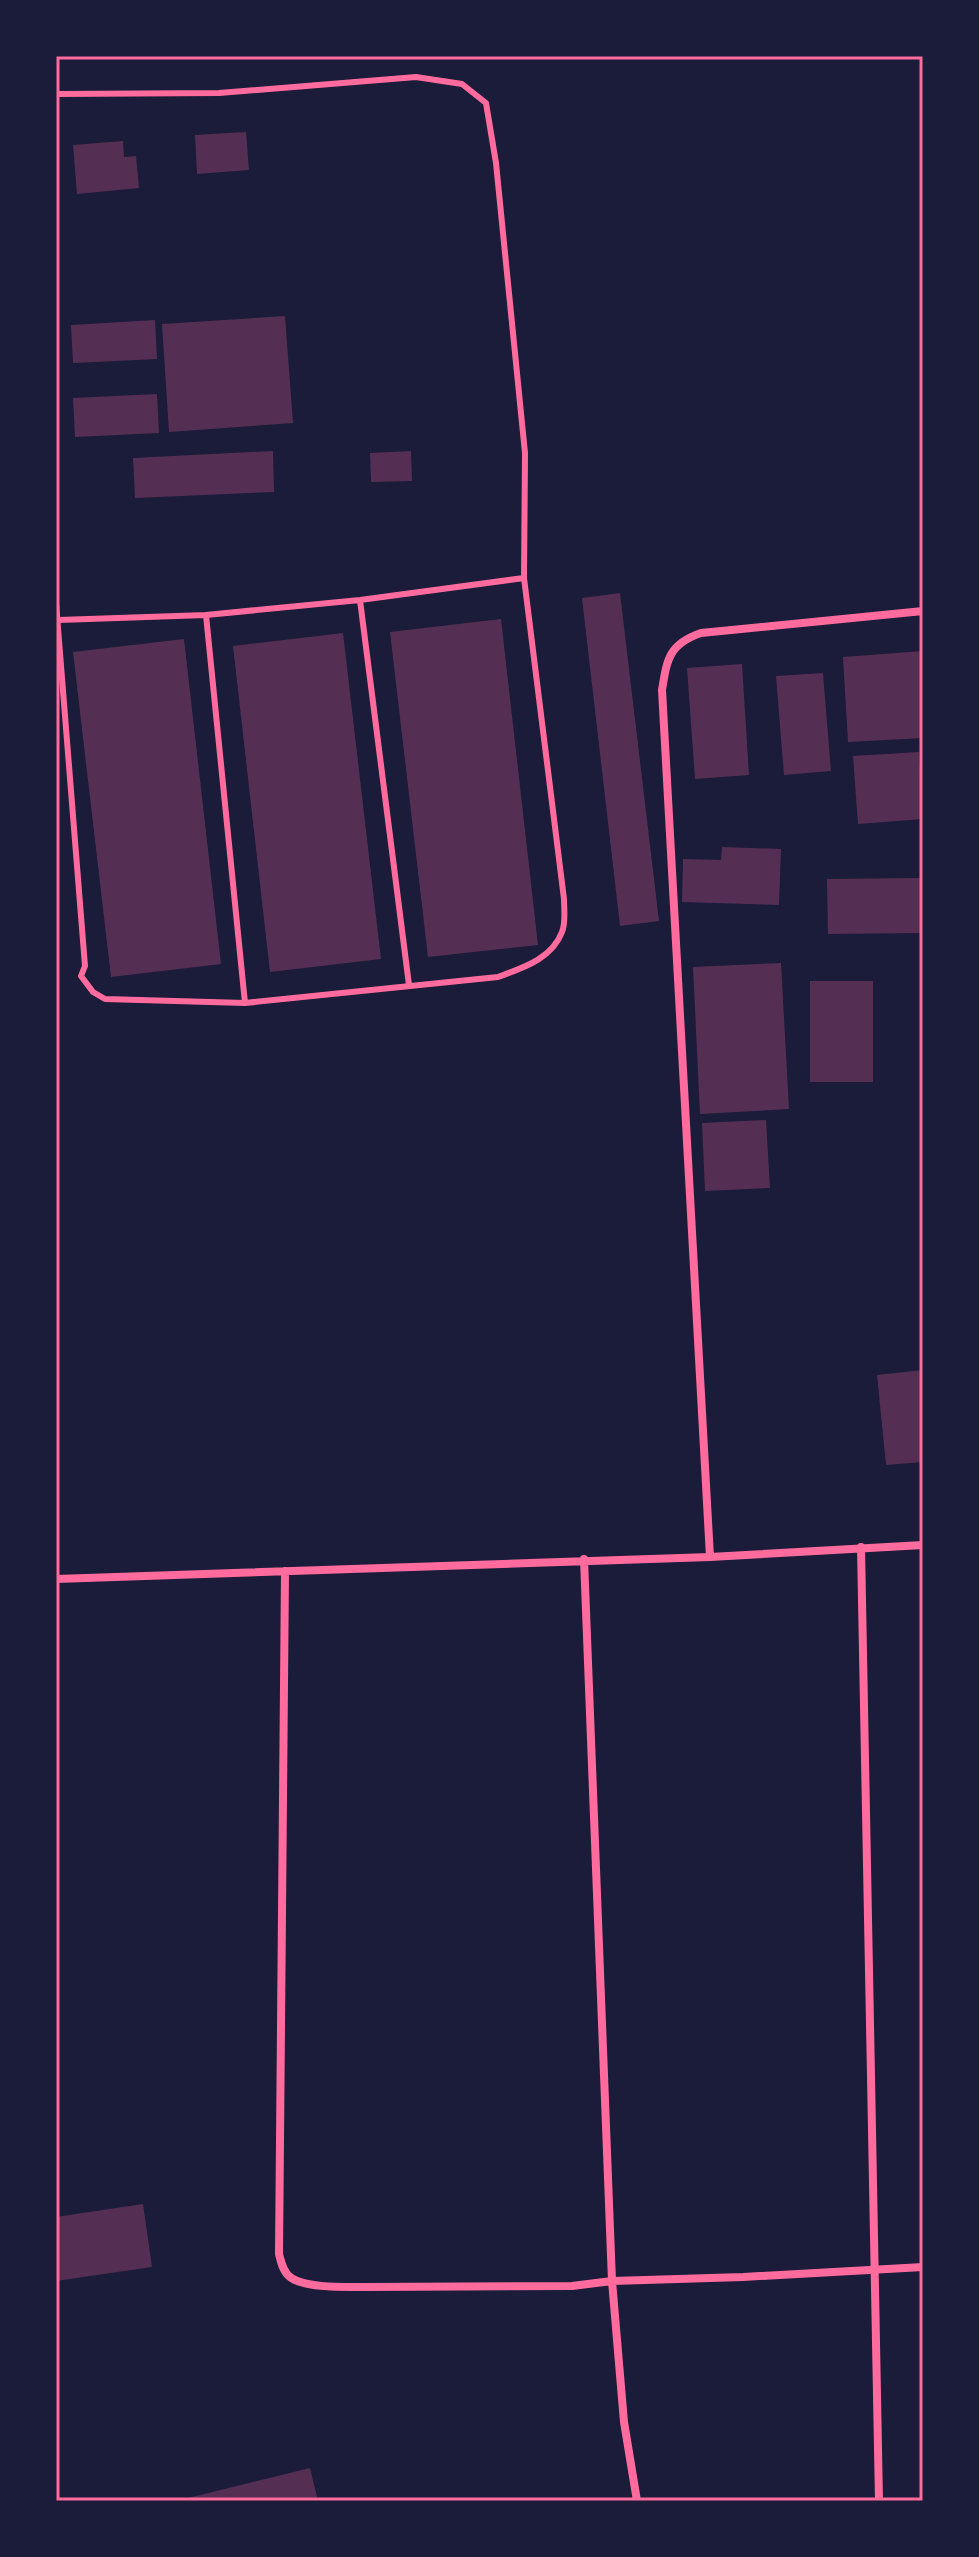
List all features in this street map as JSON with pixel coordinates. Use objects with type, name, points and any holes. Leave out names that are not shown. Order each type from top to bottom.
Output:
[{"type":"street","points":[[710,1557],[662,690],[666,666],[672,650],[686,638],[701,633],[923,611]]},
{"type":"street","points":[[56,1579],[710,1557],[923,1545]]},
{"type":"street","points":[[861,1547],[879,2501]]},
{"type":"street","points":[[584,1559],[612,2281],[624,2422],[637,2501]]},
{"type":"street","points":[[285,1571],[279,2254],[283,2269],[291,2279],[328,2286],[572,2286],[612,2281],[923,2267]]},
{"type":"lane","points":[[56,94],[219,93],[416,77],[462,84],[486,103],[496,163],[525,453],[524,578],[564,899],[563,931],[550,950],[535,963],[498,977],[245,1003],[105,999],[93,992],[81,976],[85,966],[56,603]]},
{"type":"lane","points":[[59,620],[206,615],[360,600],[524,578]]},
{"type":"lane","points":[[360,600],[409,985]]},
{"type":"lane","points":[[206,615],[245,1003]]},
{"type":"building","points":[[246,132],[249,170],[197,174],[195,135]]},
{"type":"building","points":[[123,141],[124,157],[136,156],[139,188],[77,194],[73,145]]},
{"type":"building","points":[[285,316],[293,423],[169,432],[162,324]]},
{"type":"building","points":[[155,320],[157,359],[73,363],[71,325]]},
{"type":"building","points":[[157,394],[159,433],[75,437],[73,398]]},
{"type":"building","points":[[273,451],[274,492],[135,498],[133,458]]},
{"type":"building","points":[[411,451],[412,481],[371,482],[370,453]]},
{"type":"building","points":[[620,593],[659,921],[620,926],[582,598]]},
{"type":"building","points":[[501,619],[538,945],[428,957],[390,632]]},
{"type":"building","points":[[343,633],[381,959],[270,972],[233,646]]},
{"type":"building","points":[[184,639],[221,964],[111,977],[73,652]]},
{"type":"building","points":[[923,651],[923,738],[848,742],[843,657]]},
{"type":"building","points":[[742,664],[749,775],[695,779],[687,668]]},
{"type":"building","points":[[823,673],[831,771],[784,775],[776,676]]},
{"type":"building","points":[[919,752],[923,819],[858,824],[853,756]]},
{"type":"building","points":[[722,847],[781,849],[779,905],[682,902],[683,859],[721,860]]},
{"type":"building","points":[[923,878],[923,933],[828,934],[827,879]]},
{"type":"building","points":[[781,963],[789,1109],[700,1114],[693,967]]},
{"type":"building","points":[[810,981],[873,981],[873,1082],[810,1082]]},
{"type":"building","points":[[766,1120],[770,1188],[705,1191],[702,1123]]},
{"type":"building","points":[[923,1370],[923,1462],[886,1465],[877,1375]]},
{"type":"building","points":[[143,2204],[152,2267],[56,2281],[56,2217]]},
{"type":"building","points":[[310,2468],[318,2501],[180,2501],[180,2500]]}]
